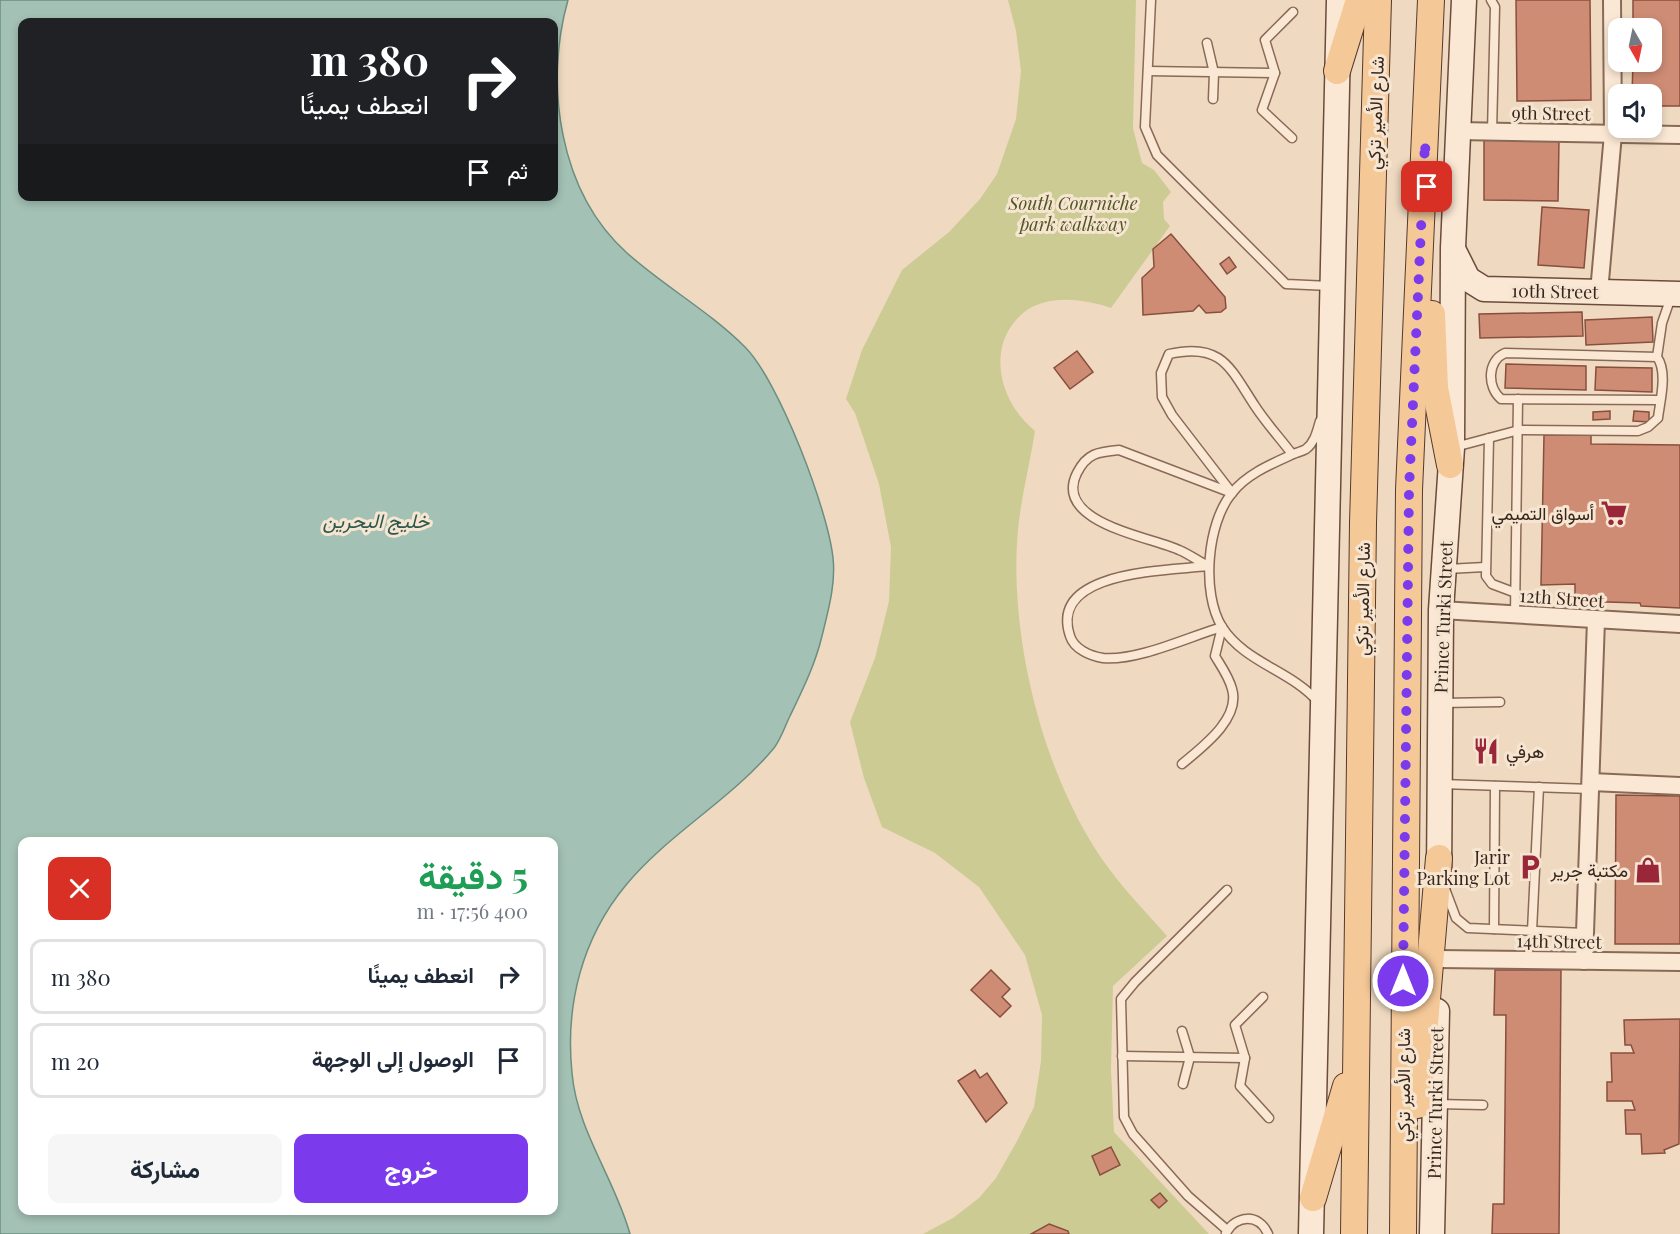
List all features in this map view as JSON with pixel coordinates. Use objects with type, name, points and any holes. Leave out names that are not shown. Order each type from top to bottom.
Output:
[{"type":"main road","points":[[1337,71],[1359,0]]},
{"type":"main road","name":"شارع الأمير تركي","points":[[1354,1234],[1354,1057],[1363,523],[1378,0]]},
{"type":"main road","name":"شارع الأمير تركي","points":[[1403,1234],[1409,490],[1431,0]]},
{"type":"main road","points":[[1425,142],[1435,388],[1451,456]]},
{"type":"main road","points":[[1407,1234],[1439,865]]},
{"type":"main road","points":[[1313,1198],[1354,1057]]},
{"type":"street","points":[[1311,1234],[1340,0]]},
{"type":"street","name":"Prince Turki Street","points":[[1432,1234],[1438,959],[1441,610],[1451,456],[1453,248],[1464,0]]},
{"type":"street","points":[[1612,0],[1612,84]]},
{"type":"street","name":"9th Street","points":[[1458,131],[1608,134]]},
{"type":"street","name":"9th Street","points":[[1662,135],[1680,135]]},
{"type":"street","points":[[1599,292],[1612,138]]},
{"type":"street","name":"10th Street","points":[[1453,248],[1468,279],[1484,290],[1676,294]]},
{"type":"street","name":"12th Street","points":[[1441,610],[1680,624]]},
{"type":"street","points":[[1584,961],[1596,620]]},
{"type":"street","points":[[1591,786],[1680,786]]},
{"type":"street","name":"14th Street","points":[[1438,959],[1680,962]]},
{"type":"lane","points":[[1150,0],[1145,127],[1157,155],[1286,284],[1334,286]]},
{"type":"lane","points":[[1491,0],[1496,7],[1492,132]]},
{"type":"lane","points":[[1292,138],[1262,110],[1275,72],[1265,40],[1293,12]]},
{"type":"lane","points":[[1207,43],[1214,73],[1213,99]]},
{"type":"lane","points":[[1148,71],[1275,72]]},
{"type":"lane","points":[[1451,456],[1489,438],[1519,429],[1638,431],[1648,427],[1658,418],[1662,370],[1656,357],[1662,323],[1676,294]]},
{"type":"lane","points":[[1232,493],[1172,415],[1162,397],[1161,373],[1170,354],[1189,350],[1209,352],[1229,364],[1256,407],[1292,454]]},
{"type":"lane","points":[[1656,357],[1505,353],[1497,357],[1492,364],[1492,386],[1494,393],[1501,399],[1660,400]]},
{"type":"lane","points":[[1324,709],[1305,687],[1243,650],[1222,627],[1212,598],[1208,566],[1215,529],[1232,493],[1262,468],[1306,448],[1315,437],[1331,380]]},
{"type":"lane","points":[[1515,615],[1518,399]]},
{"type":"lane","points":[[1489,438],[1486,576],[1492,584],[1516,593]]},
{"type":"lane","points":[[1208,566],[1180,550],[1112,528],[1091,516],[1078,503],[1074,490],[1075,477],[1084,460],[1101,452],[1119,450],[1232,493]]},
{"type":"lane","points":[[1208,566],[1128,575],[1084,589],[1073,601],[1066,622],[1071,640],[1086,654],[1104,658],[1133,655],[1222,627]]},
{"type":"lane","points":[[1444,569],[1485,567]]},
{"type":"lane","points":[[1182,764],[1216,737],[1228,715],[1233,692],[1215,656],[1222,627]]},
{"type":"lane","points":[[1440,703],[1500,702]]},
{"type":"lane","points":[[1440,784],[1539,788],[1591,786]]},
{"type":"lane","points":[[1494,929],[1496,786]]},
{"type":"lane","points":[[1532,931],[1539,788]]},
{"type":"lane","points":[[1439,865],[1454,913],[1462,926],[1585,933]]},
{"type":"lane","points":[[1227,890],[1135,982],[1121,999],[1124,1117],[1133,1134],[1193,1201],[1226,1232],[1233,1222],[1247,1218],[1261,1223],[1268,1234]]},
{"type":"lane","points":[[1263,997],[1235,1025],[1245,1058],[1240,1086],[1269,1118]]},
{"type":"lane","points":[[1182,1031],[1191,1057],[1183,1084]]},
{"type":"lane","points":[[1122,1056],[1245,1058]]},
{"type":"lane","points":[[1435,1104],[1483,1105]]},
{"type":"green space","name":"South Courniche park walkway","points":[[1008,0],[1136,0],[1133,128],[1142,163],[1154,170],[1171,192],[1163,202],[1164,219],[1170,226],[1111,308],[1078,300],[1054,300],[1032,307],[1022,314],[1010,328],[1003,343],[1000,359],[1006,391],[1013,406],[1035,431],[1019,518],[1016,572],[1019,617],[1036,708],[1067,796],[1087,835],[1117,879],[1167,936],[1113,986],[1111,1069],[1114,1132],[1209,1234],[923,1234],[953,1218],[979,1198],[996,1178],[1017,1141],[1034,1107],[1041,1061],[1042,1015],[1025,955],[979,887],[935,853],[882,827],[864,778],[850,722],[875,658],[889,601],[891,547],[879,484],[855,413],[846,399],[862,350],[902,270],[949,232],[980,199],[997,174],[1016,119],[1021,71],[1016,31]]},
{"type":"water","name":"خليج البحرين","points":[[0,0],[568,0],[561,32],[558,66],[558,18],[18,18],[18,201],[558,201],[558,101],[563,135],[572,168],[586,200],[604,228],[627,253],[702,310],[745,347],[772,388],[800,447],[812,479],[833,558],[831,597],[816,657],[774,748],[739,784],[643,866],[611,906],[588,950],[574,998],[571,1048],[575,1094],[581,1115],[630,1234],[0,1234]]},
{"type":"building","points":[[1516,0],[1590,0],[1591,100],[1517,101]]},
{"type":"building","points":[[1633,0],[1680,0],[1680,106],[1662,106],[1662,84],[1632,84],[1633,72],[1662,72],[1662,18],[1633,18]]},
{"type":"building","points":[[1484,139],[1559,140],[1558,201],[1484,200]]},
{"type":"building","points":[[1542,207],[1589,210],[1584,268],[1538,265]]},
{"type":"building","points":[[1171,234],[1225,297],[1226,308],[1221,312],[1206,313],[1199,305],[1193,311],[1143,315],[1142,278],[1154,267],[1153,249]]},
{"type":"building","points":[[1229,257],[1236,267],[1227,274],[1220,264]]},
{"type":"building","points":[[1582,312],[1583,336],[1480,338],[1479,314]]},
{"type":"building","points":[[1652,317],[1653,342],[1586,345],[1585,320]]},
{"type":"building","points":[[1077,351],[1093,372],[1070,389],[1054,368]]},
{"type":"building","points":[[1506,364],[1586,366],[1586,390],[1505,388]]},
{"type":"building","points":[[1596,367],[1652,368],[1652,392],[1595,390]]},
{"type":"building","points":[[1610,411],[1610,419],[1593,420],[1593,412]]},
{"type":"building","points":[[1634,411],[1649,412],[1649,422],[1633,421]]},
{"type":"building","points":[[1544,435],[1591,435],[1591,444],[1680,445],[1680,608],[1641,606],[1640,603],[1575,601],[1575,584],[1541,585]]},
{"type":"building","name":"مكتبة جرير","points":[[1616,795],[1680,796],[1680,944],[1615,944]]},
{"type":"building","points":[[991,970],[1010,989],[1002,997],[1011,1006],[1000,1017],[971,990]]},
{"type":"building","points":[[1495,970],[1561,970],[1559,1234],[1492,1234],[1493,1204],[1504,1204],[1506,1015],[1494,1015]]},
{"type":"building","points":[[1680,1019],[1679,1144],[1664,1150],[1665,1153],[1642,1154],[1641,1134],[1626,1134],[1625,1110],[1635,1110],[1632,1101],[1607,1101],[1607,1082],[1612,1082],[1611,1053],[1634,1053],[1631,1045],[1625,1045],[1624,1020]]},
{"type":"building","points":[[975,1070],[980,1078],[987,1073],[1007,1103],[986,1122],[958,1081]]},
{"type":"building","points":[[1111,1147],[1120,1165],[1100,1175],[1092,1156]]},
{"type":"building","points":[[1160,1193],[1167,1201],[1159,1208],[1151,1200]]},
{"type":"building","points":[[1049,1224],[1068,1231],[1069,1234],[1031,1234]]},
{"type":"place","name":"أسواق التميمي","points":[[1614,513]]},
{"type":"place","name":"هرفي","points":[[1486,751]]},
{"type":"place","name":"Jarir Parking Lot","points":[[1530,867]]},
{"type":"place","name":"مكتبة جرير","points":[[1648,870]]},
{"type":"route","points":[[1403,981],[1409,490],[1425,142],[1427,187]]}]
